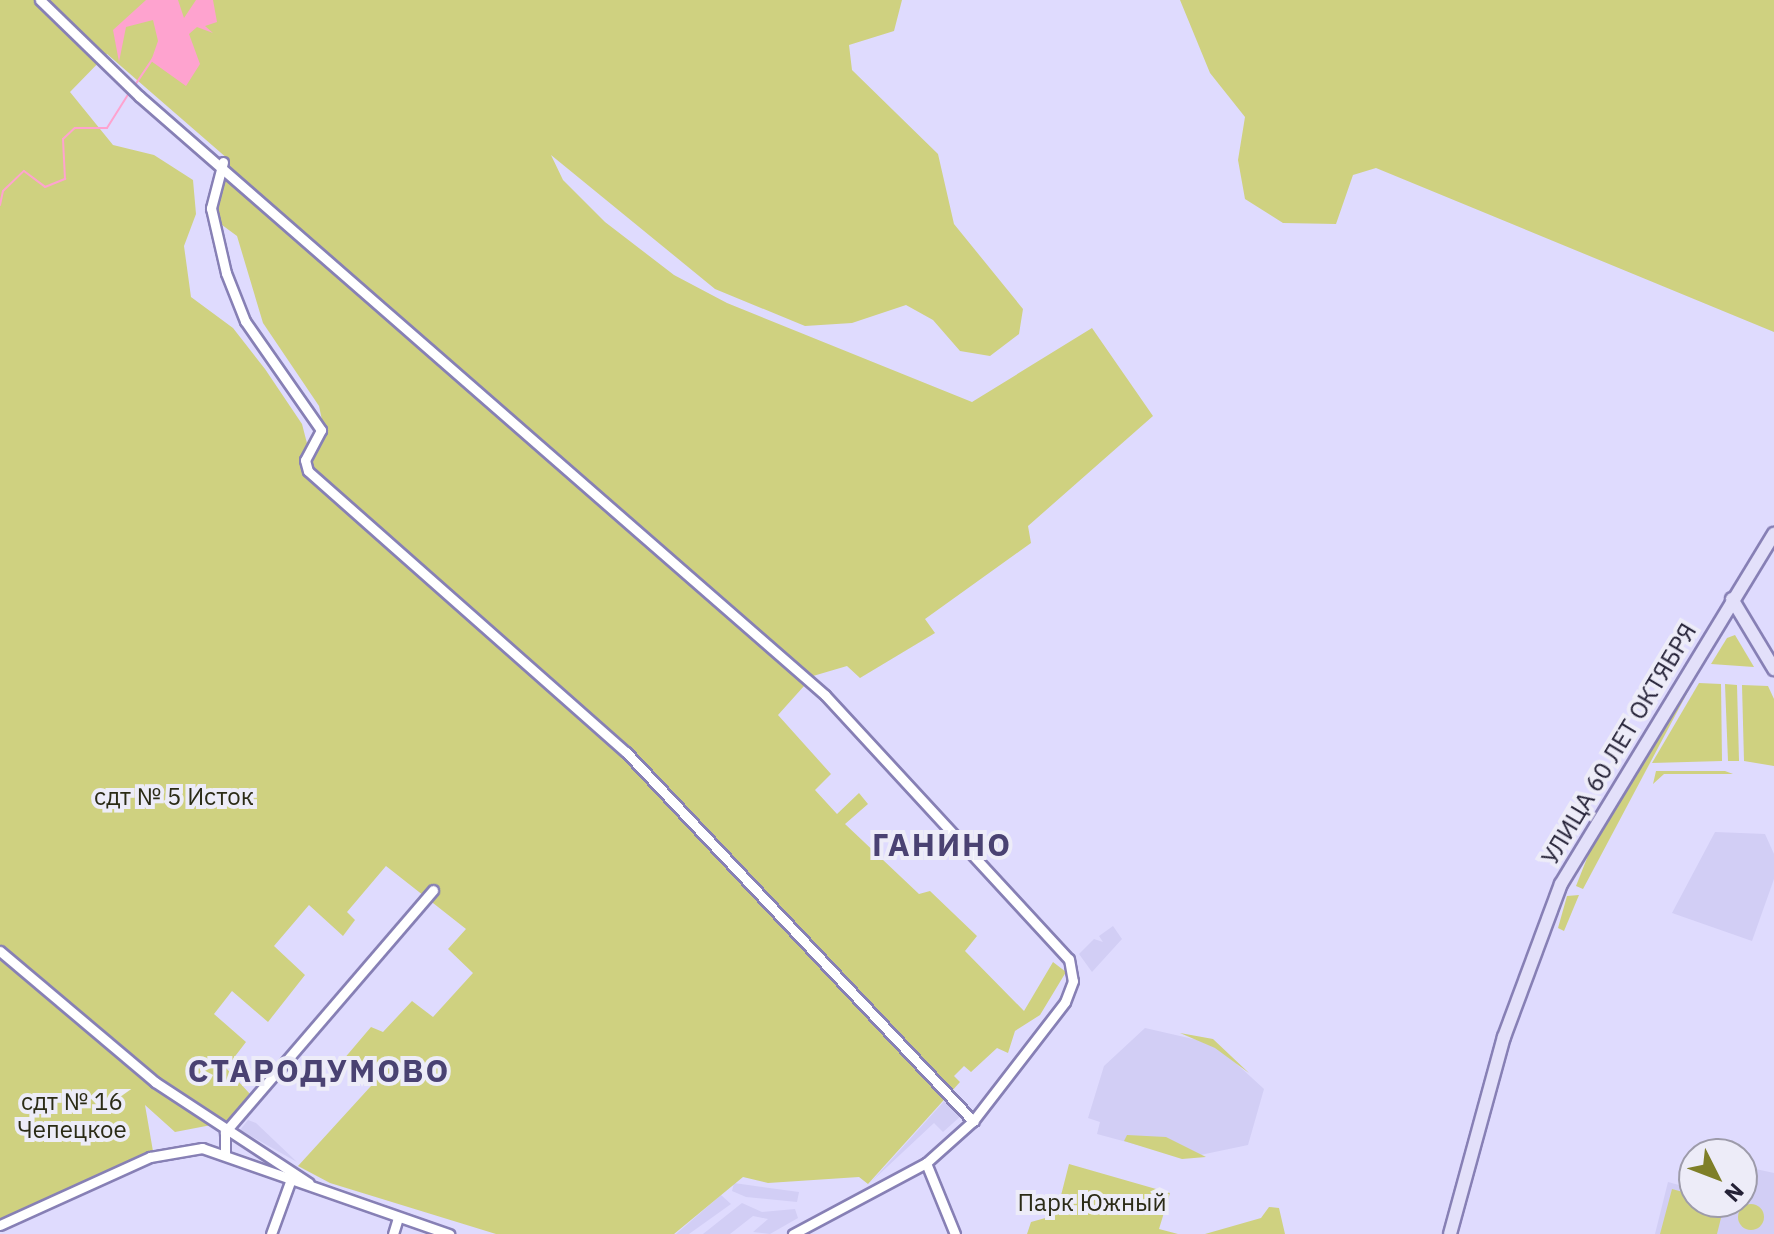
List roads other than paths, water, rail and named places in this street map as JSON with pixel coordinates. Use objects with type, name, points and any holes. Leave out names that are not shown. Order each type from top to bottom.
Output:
[{"type":"main road","name":"УЛИЦА 60 ЛЕТ ОКТЯБРЯ","points":[[1450,1234],[1499,1053],[1561,884],[1774,534]]},
{"type":"main road","points":[[1732,599],[1774,669]]},
{"type":"street","points":[[40,0],[139,96],[223,162],[806,678],[1069,959],[1073,981],[1065,1002],[973,1121],[926,1163],[793,1234]]},
{"type":"street","points":[[223,162],[211,208],[226,273],[245,321],[321,430],[305,460],[308,471],[626,752],[973,1121]]},
{"type":"street","points":[[225,1153],[225,1132],[433,890]]},
{"type":"street","points":[[0,951],[225,1132],[293,1168],[314,1188]]},
{"type":"street","points":[[0,1225],[171,1150],[225,1153],[314,1188],[449,1234]]},
{"type":"street","points":[[926,1163],[955,1234]]},
{"type":"street","points":[[271,1234],[291,1179]]},
{"type":"street","points":[[393,1234],[398,1218]]},
{"type":"waterway","points":[[133,88],[153,58]]},
{"type":"waterway","points":[[0,205],[3,191],[24,171],[45,187],[65,179],[63,139],[75,128],[107,128],[129,93]]},
{"type":"district","name":"ГАНИНО","points":[[942,844]]},
{"type":"district","name":"СТАРОДУМОВО","points":[[319,1070]]},
{"type":"park label","name":"сдт № 5 Исток","points":[[174,797]]},
{"type":"park label","name":"сдт № 16 Чепецкое","points":[[72,1116]]},
{"type":"park label","name":"Парк Южный","points":[[1092,1203]]}]
